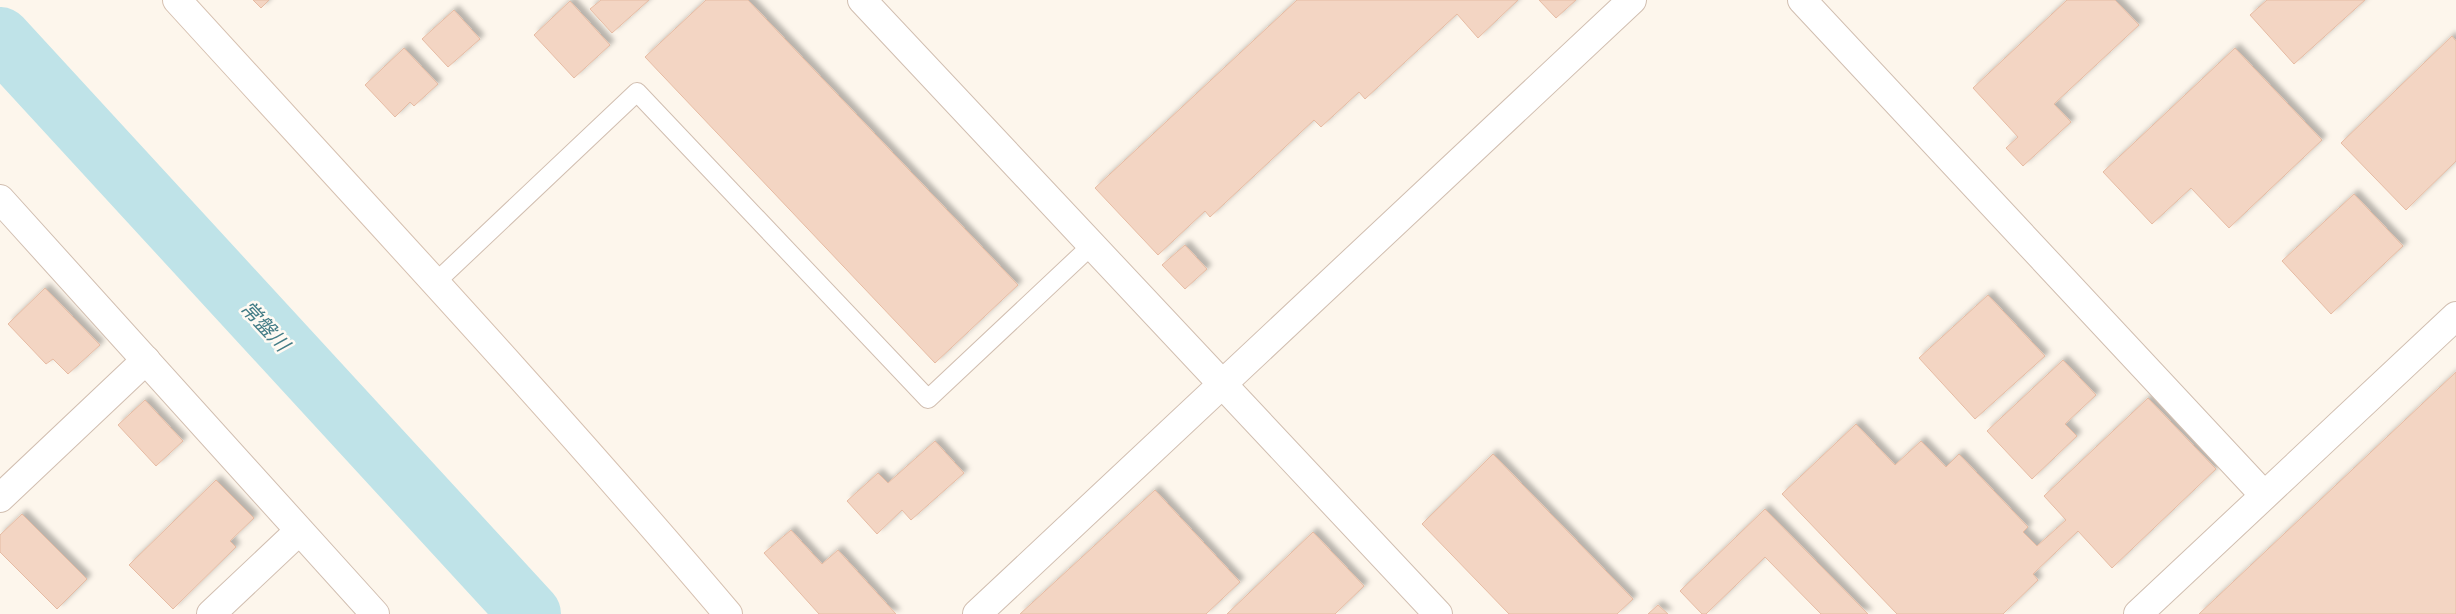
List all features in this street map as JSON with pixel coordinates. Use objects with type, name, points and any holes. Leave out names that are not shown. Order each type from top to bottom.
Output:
[{"type":"street","points":[[177,0],[435,283],[728,614]]},
{"type":"street","points":[[862,0],[1438,614]]},
{"type":"street","points":[[977,614],[1632,0]]},
{"type":"street","points":[[1802,0],[2264,495]]},
{"type":"street","points":[[0,198],[375,614]]},
{"type":"street","points":[[2138,614],[2456,316]]},
{"type":"street","points":[[0,498],[146,360]]},
{"type":"street","points":[[211,614],[300,531]]},
{"type":"lane","points":[[435,283],[637,92],[928,399],[1092,245]]},
{"type":"building","points":[[253,0],[269,0],[261,8]]},
{"type":"building","points":[[601,0],[649,0],[612,33],[590,9]]},
{"type":"building","points":[[706,0],[748,0],[1018,285],[935,363],[645,57]]},
{"type":"building","points":[[1297,0],[1518,0],[1478,38],[1457,14],[1365,99],[1359,92],[1321,127],[1314,120],[1210,217],[1205,211],[1158,255],[1095,188]]},
{"type":"building","points":[[1539,0],[1576,0],[1556,18]]},
{"type":"building","points":[[2067,0],[2115,0],[2139,25],[2054,104],[2071,122],[2023,166],[2006,148],[2018,137],[1973,88]]},
{"type":"building","points":[[2267,0],[2365,0],[2294,64],[2250,15]]},
{"type":"building","points":[[570,1],[610,45],[574,78],[534,35]]},
{"type":"building","points":[[454,10],[480,39],[448,67],[422,39]]},
{"type":"building","points":[[2452,36],[2456,41],[2456,161],[2406,210],[2341,143]]},
{"type":"building","points":[[404,48],[438,84],[414,106],[410,102],[395,117],[365,85]]},
{"type":"building","points":[[2235,48],[2322,140],[2229,228],[2191,188],[2152,224],[2103,172]]},
{"type":"building","points":[[2354,194],[2403,246],[2331,314],[2282,261]]},
{"type":"building","points":[[1185,245],[1207,269],[1185,289],[1162,265]]},
{"type":"building","points":[[45,288],[100,345],[68,374],[53,359],[46,364],[8,324]]},
{"type":"building","points":[[1988,295],[2045,356],[1975,419],[1919,358]]},
{"type":"building","points":[[2063,360],[2096,395],[2065,424],[2077,436],[2032,479],[1987,431]]},
{"type":"building","points":[[2456,372],[2456,614],[2199,614]]},
{"type":"building","points":[[2148,398],[2216,469],[2112,568],[2078,531],[2033,574],[2038,580],[2003,614],[1897,614],[1782,494],[1856,424],[1895,465],[1921,441],[1946,467],[1959,454],[2028,527],[2023,532],[2037,546],[2066,520],[2044,496]]},
{"type":"building","points":[[145,400],[183,441],[156,466],[118,425]]},
{"type":"building","points":[[935,441],[964,473],[911,520],[902,510],[877,534],[847,501],[878,473],[888,483]]},
{"type":"building","points":[[1493,454],[1633,599],[1617,614],[1509,614],[1422,524]]},
{"type":"building","points":[[216,480],[254,518],[230,541],[236,547],[173,609],[129,565]]},
{"type":"building","points":[[1155,490],[1240,582],[1206,614],[1020,614]]},
{"type":"building","points":[[1765,509],[1868,614],[1821,614],[1765,557],[1706,614],[1702,614],[1680,591]]},
{"type":"building","points":[[22,514],[87,579],[57,609],[0,552],[0,535]]},
{"type":"building","points":[[791,530],[822,564],[838,550],[896,614],[819,614],[764,553]]},
{"type":"building","points":[[1313,532],[1364,586],[1335,614],[1227,614]]},
{"type":"building","points":[[1658,605],[1668,614],[1648,614]]},
{"type":"waterway","name":"常盤川","points":[[0,38],[530,614]]}]
